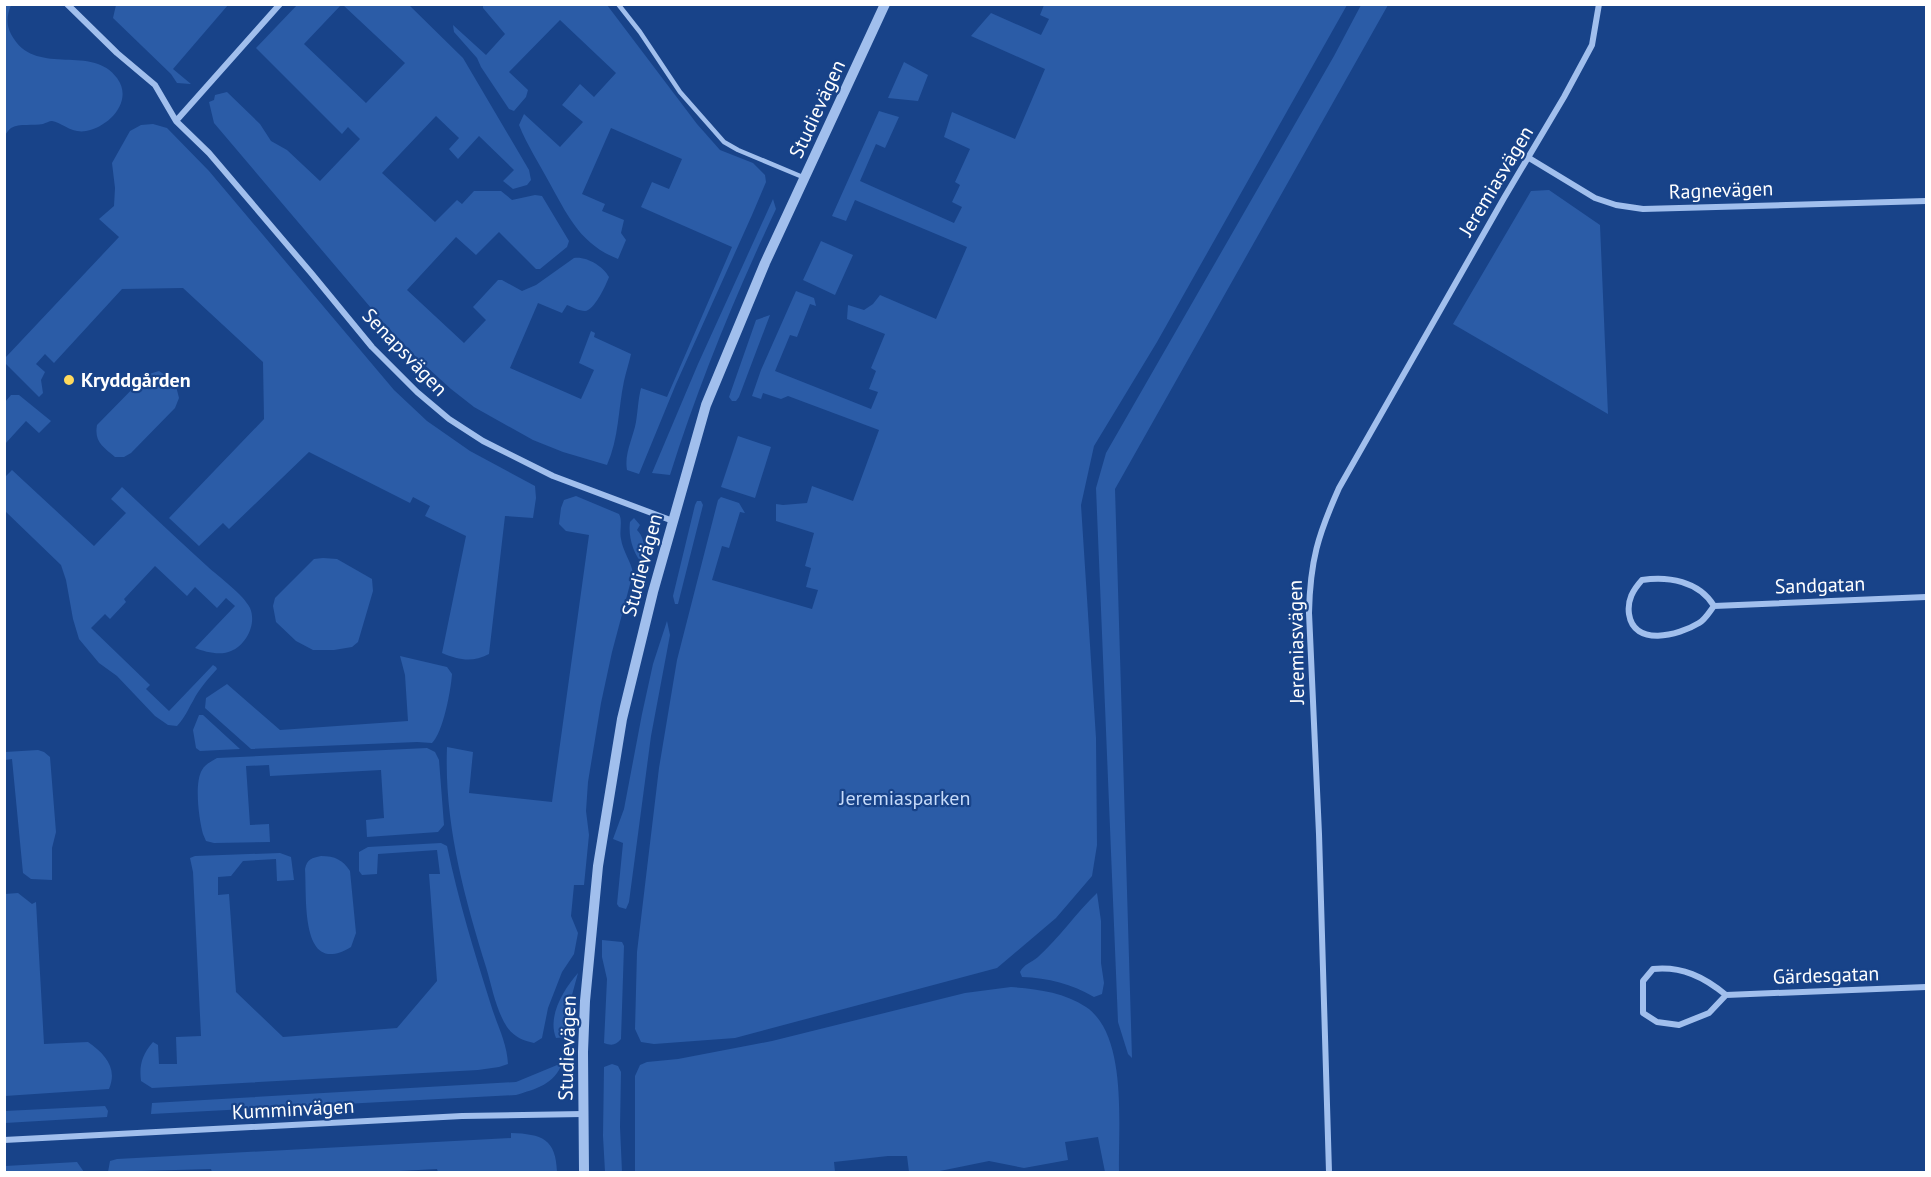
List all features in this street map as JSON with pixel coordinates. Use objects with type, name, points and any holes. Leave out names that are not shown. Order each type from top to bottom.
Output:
[{"type":"street","name":"Senapsvägen","points":[[67,4],[155,86],[176,121],[209,153],[372,347],[449,419],[483,441],[553,477],[673,521]]},
{"type":"street","points":[[176,121],[280,4]]},
{"type":"street","name":"Studievägen","points":[[584,1173],[585,1001],[598,866],[622,719],[641,639],[706,405],[765,263],[885,4]]},
{"type":"street","name":"Jeremiasvägen","points":[[1329,1173],[1319,834],[1309,613],[1310,577],[1316,547],[1324,521],[1339,488],[1592,45],[1599,4]]},
{"type":"street","name":"Ragnevägen","points":[[1529,158],[1594,198],[1616,205],[1643,209],[1926,201]]},
{"type":"street","points":[[1659,577],[1685,583],[1708,595],[1714,606],[1700,623],[1664,636],[1641,634],[1630,624],[1628,606],[1632,591],[1642,580],[1659,577]]},
{"type":"street","name":"Sandgatan","points":[[1714,606],[1926,597]]},
{"type":"street","points":[[1669,967],[1707,980],[1726,995],[1709,1013],[1679,1025],[1657,1022],[1643,1013],[1643,981],[1653,969],[1669,967]]},
{"type":"street","name":"Gärdesgatan","points":[[1726,995],[1926,987]]},
{"type":"street","name":"Kumminvägen","points":[[4,1140],[462,1116],[583,1114]]},
{"type":"lane","points":[[618,4],[640,32],[680,92],[723,142],[805,178]]},
{"type":"green space","points":[[116,4],[228,5],[173,69],[191,84],[177,83],[171,74],[113,18]]},
{"type":"green space","points":[[298,4],[341,5],[304,44],[366,103],[405,63],[343,5],[409,5],[463,58],[529,170],[531,180],[527,185],[513,189],[503,181],[514,170],[479,136],[458,159],[449,149],[459,138],[436,116],[382,173],[435,222],[457,200],[462,204],[474,191],[501,191],[512,200],[535,195],[542,196],[569,241],[567,247],[540,269],[536,269],[499,232],[476,255],[456,237],[407,290],[464,343],[486,320],[473,307],[498,280],[522,291],[536,285],[574,258],[589,260],[603,269],[609,277],[599,297],[588,310],[580,310],[567,305],[562,313],[538,303],[510,368],[581,399],[594,370],[579,363],[591,331],[595,333],[594,337],[631,354],[624,381],[614,445],[607,465],[533,440],[474,407],[451,389],[382,321],[214,123],[209,102],[214,100],[215,95],[227,92],[260,124],[271,141],[287,150],[320,181],[360,139],[348,127],[342,134],[256,48]]},
{"type":"green space","points":[[4,5],[11,5],[8,14],[9,30],[24,50],[51,59],[94,63],[107,68],[117,78],[123,95],[121,104],[110,119],[95,129],[86,131],[76,131],[52,121],[39,125],[14,126],[5,135]]},
{"type":"green space","points":[[483,5],[607,5],[697,124],[720,150],[753,163],[765,175],[766,182],[676,384],[639,474],[627,470],[626,464],[641,388],[667,397],[732,247],[641,207],[652,182],[669,189],[682,159],[611,128],[582,194],[605,204],[602,211],[624,220],[621,233],[626,240],[618,259],[605,253],[584,237],[562,206],[519,125],[524,114],[560,147],[583,122],[562,105],[580,84],[594,97],[616,73],[560,20],[509,72],[528,90],[526,97],[514,111],[509,109],[477,58],[454,32],[453,25],[486,55],[505,34],[483,8]]},
{"type":"green space","name":"Jeremiasparken","points":[[1044,5],[1347,5],[1157,342],[1094,446],[1081,505],[1096,738],[1097,845],[1092,876],[1056,918],[997,968],[735,1038],[654,1044],[641,1042],[635,1029],[637,952],[659,768],[677,660],[718,500],[721,497],[739,503],[745,513],[740,512],[729,548],[722,546],[712,580],[812,609],[818,590],[806,587],[811,568],[805,566],[814,533],[776,521],[776,504],[807,503],[812,486],[853,501],[879,430],[788,396],[781,399],[763,393],[761,399],[752,396],[761,370],[796,291],[814,298],[816,306],[810,304],[797,337],[790,335],[775,371],[871,409],[878,392],[869,389],[876,371],[871,368],[885,334],[847,319],[848,305],[864,310],[880,295],[936,319],[967,247],[855,200],[846,221],[832,216],[879,111],[899,117],[885,148],[876,144],[860,181],[954,223],[962,207],[952,202],[960,185],[955,182],[970,149],[944,137],[952,112],[1015,139],[1045,69],[971,36],[991,13],[1041,35],[1049,19],[1040,15]]},
{"type":"green space","points":[[1361,5],[1388,5],[1115,489],[1132,1058],[1128,1054],[1118,1022],[1096,488],[1106,453]]},
{"type":"green space","points":[[904,62],[928,75],[918,101],[888,98]]},
{"type":"green space","points":[[153,124],[167,128],[209,171],[394,390],[427,421],[470,451],[535,486],[533,518],[505,516],[489,654],[477,659],[466,660],[442,653],[466,536],[425,516],[430,506],[413,497],[410,503],[309,452],[229,529],[223,523],[199,546],[169,518],[264,419],[263,362],[183,288],[122,289],[54,363],[45,354],[36,364],[45,372],[41,380],[43,393],[39,397],[5,363],[6,357],[119,237],[99,219],[114,206],[115,188],[112,163],[130,131],[141,125]]},
{"type":"green space","points":[[1549,190],[1600,225],[1608,414],[1453,324],[1531,191]]},
{"type":"green space","points":[[773,199],[776,209],[718,340],[670,475],[652,473],[698,364]]},
{"type":"green space","points":[[821,241],[853,255],[835,295],[803,280]]},
{"type":"green space","points":[[770,315],[739,397],[736,401],[732,401],[729,397],[756,320]]},
{"type":"green space","points":[[159,371],[175,382],[179,398],[175,408],[131,453],[124,457],[115,457],[98,440],[97,425],[146,375]]},
{"type":"green space","points":[[11,395],[19,395],[51,421],[39,433],[26,421],[5,444],[5,402]]},
{"type":"green space","points":[[738,436],[771,447],[755,498],[721,487]]},
{"type":"green space","points":[[12,470],[94,546],[126,513],[111,499],[122,487],[247,603],[252,614],[252,621],[249,633],[241,644],[223,653],[195,648],[235,606],[226,598],[217,608],[195,587],[187,596],[155,566],[124,599],[126,602],[110,619],[105,614],[91,628],[150,685],[146,689],[169,711],[213,665],[216,667],[217,669],[201,688],[177,726],[168,725],[155,716],[117,676],[99,663],[79,639],[61,565],[5,511],[5,477]]},
{"type":"green space","points":[[576,496],[619,514],[622,544],[633,573],[601,703],[588,782],[586,811],[589,835],[584,885],[574,885],[571,916],[578,933],[574,954],[562,972],[548,1008],[542,1038],[534,1043],[519,1038],[503,1020],[470,913],[452,831],[447,747],[473,752],[469,793],[552,802],[589,535],[566,531],[559,524],[564,500]]},
{"type":"green space","points":[[697,501],[701,501],[703,505],[678,604],[675,604],[673,596]]},
{"type":"green space","points":[[634,518],[640,525],[637,530],[644,546],[644,565],[634,551],[631,539],[630,522]]},
{"type":"green space","points":[[314,559],[337,559],[372,579],[373,591],[358,642],[352,647],[313,650],[296,641],[276,622],[273,606],[275,598]]},
{"type":"green space","points":[[667,621],[670,635],[651,736],[629,902],[626,909],[617,904],[623,843],[613,839],[624,809],[653,664]]},
{"type":"green space","points":[[400,656],[447,667],[452,674],[443,721],[432,743],[251,749],[205,708],[206,698],[227,684],[280,730],[408,721],[405,675]]},
{"type":"green space","points":[[199,715],[203,715],[240,749],[200,751],[196,748],[193,730]]},
{"type":"green space","points":[[427,748],[435,752],[439,760],[444,825],[438,832],[367,837],[366,820],[384,818],[381,770],[270,776],[269,765],[246,766],[250,825],[269,824],[270,842],[214,843],[206,841],[203,834],[198,784],[202,770],[217,758]]},
{"type":"green space","points":[[38,750],[50,757],[56,832],[52,848],[52,880],[31,879],[23,873],[12,759],[5,760],[5,752]]},
{"type":"green space","points":[[441,843],[447,846],[456,886],[503,1040],[508,1064],[478,1070],[152,1088],[141,1081],[142,1060],[153,1042],[158,1045],[159,1064],[177,1064],[176,1037],[201,1036],[193,872],[190,858],[280,853],[291,857],[294,880],[277,881],[276,859],[243,861],[231,876],[218,877],[218,895],[229,894],[236,992],[283,1037],[397,1028],[437,981],[429,874],[440,874],[437,850],[378,854],[377,874],[362,875],[359,871],[359,852],[368,847]]},
{"type":"green space","points":[[321,856],[338,859],[350,871],[356,933],[351,947],[334,954],[323,952],[315,944],[307,915],[305,869],[310,860]]},
{"type":"green space","points":[[18,893],[32,904],[36,902],[44,1044],[88,1042],[100,1051],[111,1068],[109,1089],[5,1096],[5,894]]},
{"type":"green space","points":[[1097,893],[1101,921],[1101,963],[1104,983],[1102,994],[1094,997],[1060,982],[1022,977],[1020,972],[1024,967],[1046,950]]},
{"type":"green space","points":[[602,940],[622,942],[624,946],[621,1039],[612,1045],[604,1043],[607,979],[602,957]]},
{"type":"green space","points":[[578,973],[566,1017],[566,1037],[556,1038],[554,1021],[558,1003]]},
{"type":"green space","points":[[1011,987],[1040,990],[1069,998],[1086,1007],[1099,1020],[1109,1038],[1115,1060],[1119,1107],[1119,1172],[1105,1172],[1098,1137],[1065,1142],[1068,1160],[1024,1168],[989,1161],[935,1172],[909,1172],[907,1156],[888,1156],[834,1162],[835,1172],[635,1172],[635,1076],[640,1065],[772,1041],[965,993]]},
{"type":"green space","points":[[562,1063],[550,1081],[516,1095],[151,1114],[152,1103],[516,1082]]},
{"type":"green space","points":[[612,1064],[618,1066],[621,1072],[622,1172],[605,1172],[604,1067]]},
{"type":"green space","points":[[105,1106],[108,1111],[107,1117],[5,1123],[5,1111]]},
{"type":"green space","points":[[511,1133],[531,1135],[545,1140],[554,1152],[557,1172],[438,1172],[437,1169],[382,1172],[212,1172],[211,1169],[108,1172],[110,1161],[117,1159],[511,1138]]},
{"type":"green space","points":[[77,1162],[84,1172],[5,1172],[5,1166]]},
{"type":"place","name":"Kryddgården","points":[[69,380]]}]
